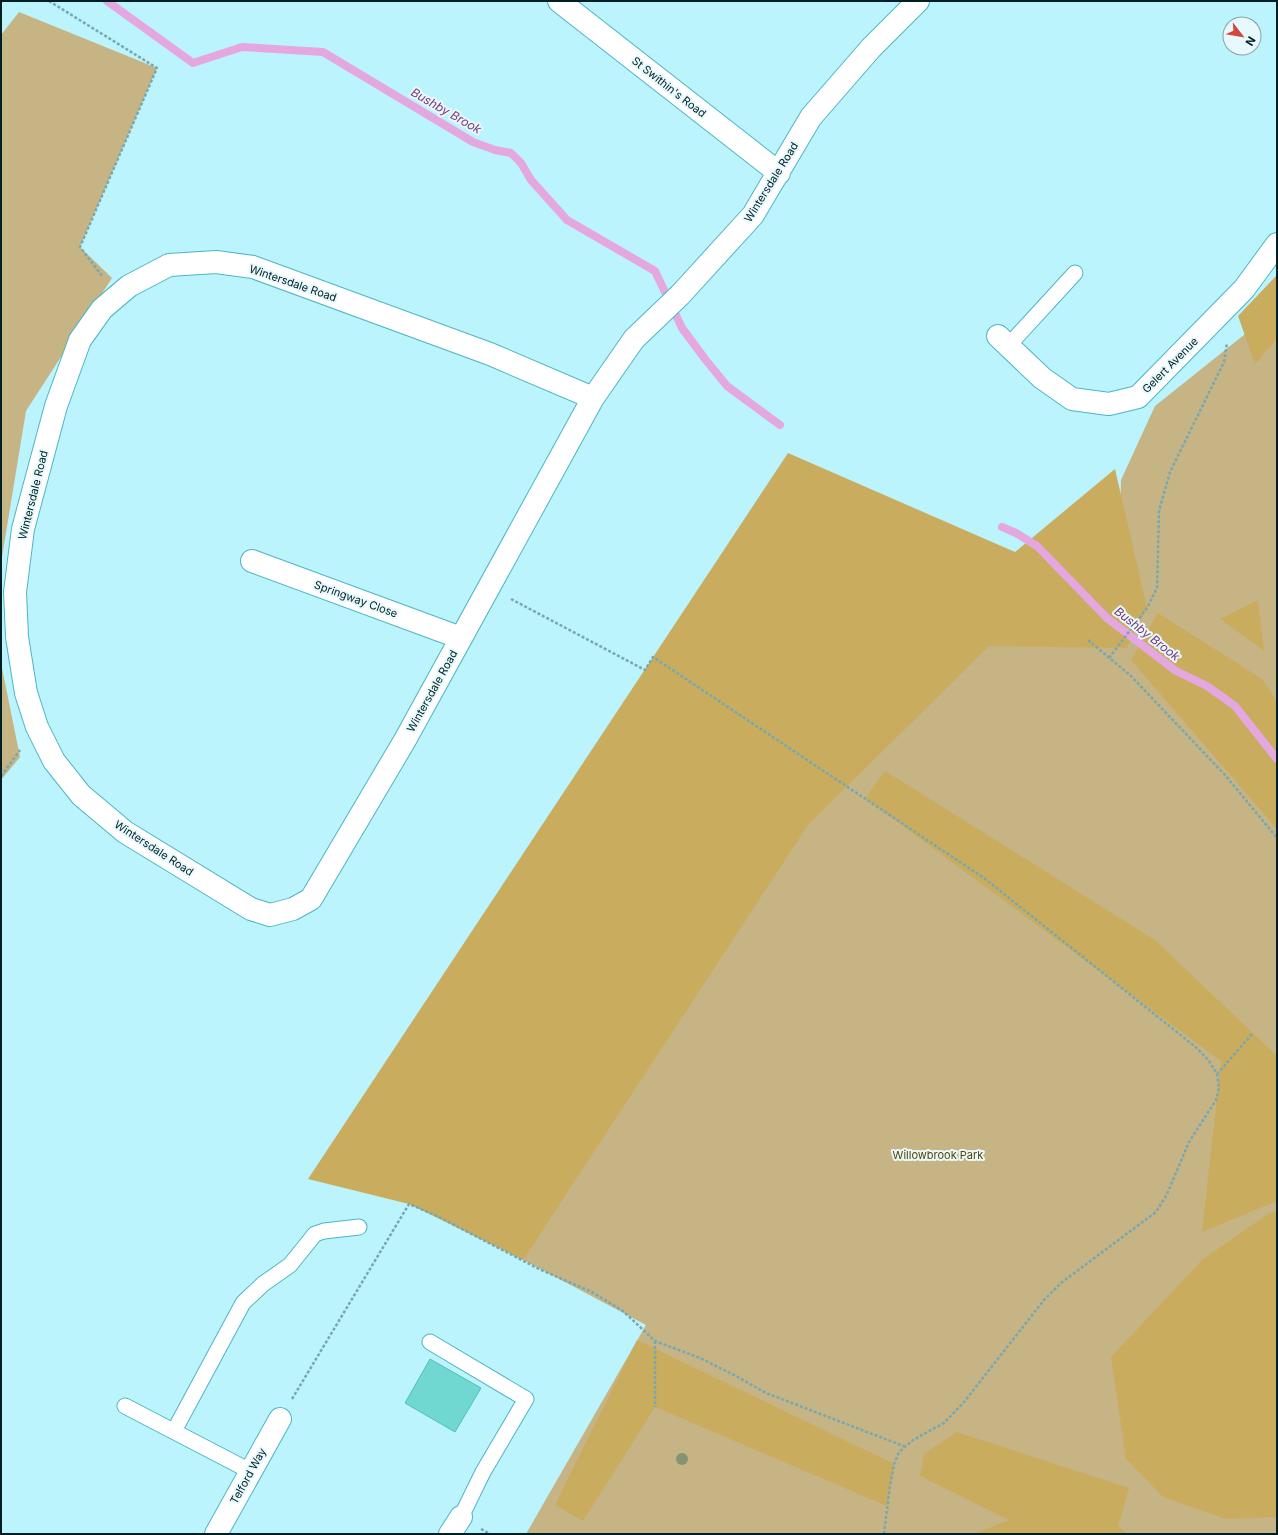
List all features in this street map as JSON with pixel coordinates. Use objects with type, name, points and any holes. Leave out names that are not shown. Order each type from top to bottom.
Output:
[{"type":"street","name":"St Swithin's Road","points":[[559,1],[779,173]]},
{"type":"street","name":"Wintersdale Road","points":[[594,398],[490,354],[253,267],[216,262],[169,265],[129,286],[102,309],[80,340],[56,406],[23,530],[15,592],[17,637],[28,700],[37,727],[54,761],[81,795],[125,832],[251,909],[270,915],[293,909],[311,900],[405,740],[594,398],[634,339],[680,296],[753,215],[811,117],[871,48],[918,1]]},
{"type":"street","name":"Gelert Avenue","points":[[1003,341],[1042,378],[1072,399],[1108,404],[1138,397],[1244,289],[1277,244]]},
{"type":"street","name":"Springway Close","points":[[252,560],[461,638]]},
{"type":"street","name":"Telford Way","points":[[216,1534],[280,1419]]},
{"type":"lane","points":[[1003,341],[1075,273]]},
{"type":"lane","points":[[174,1431],[243,1302],[263,1284],[290,1265],[315,1234],[324,1231],[359,1227]]},
{"type":"lane","points":[[430,1342],[526,1399],[483,1472],[456,1525]]},
{"type":"lane","points":[[125,1406],[250,1471]]},
{"type":"path","points":[[49,1],[157,68],[80,247],[118,296]]},
{"type":"path","points":[[1109,658],[1147,608],[1157,588],[1159,511],[1170,472],[1187,433],[1224,362],[1228,338],[1226,307]]},
{"type":"path","points":[[490,588],[645,670],[654,657],[984,878],[1198,1048],[1209,1061],[1217,1074],[1219,1088],[1216,1100],[1189,1142],[1167,1194],[1156,1212],[1061,1283],[1044,1300],[964,1402],[944,1423],[913,1440],[899,1452],[894,1464],[884,1534]]},
{"type":"path","points":[[1088,640],[1131,676],[1225,775],[1277,838]]},
{"type":"path","points":[[1217,1074],[1253,1033]]},
{"type":"path","points":[[280,1419],[409,1204],[435,1215],[539,1269],[592,1292],[623,1311],[655,1341],[700,1358],[766,1393],[906,1447]]},
{"type":"path","points":[[655,1341],[655,1407]]},
{"type":"green space","points":[[19,12],[157,68],[80,247],[112,278],[26,411],[1,563],[1,35]]},
{"type":"green space","name":"Willowbrook Park","points":[[1277,303],[1277,1534],[526,1534],[646,1325],[480,1237],[790,763],[1120,521],[1121,480],[1155,406],[1274,311]]},
{"type":"green space","points":[[1,663],[20,757],[1,780]]},
{"type":"shaded area","points":[[1277,275],[1277,339],[1255,364],[1238,316]]},
{"type":"shaded area","points":[[788,453],[1015,552],[1115,469],[1147,608],[1127,648],[989,646],[808,825],[523,1260],[409,1204],[308,1179]]},
{"type":"shaded area","points":[[1258,600],[1264,651],[1220,619]]},
{"type":"shaded area","points":[[1158,613],[1262,679],[1277,701],[1277,829],[1131,660]]},
{"type":"shaded area","points":[[885,771],[1155,940],[1277,1056],[1277,1201],[1202,1232],[1221,1061],[865,798]]},
{"type":"shaded area","points":[[1277,1211],[1277,1517],[1226,1519],[1163,1497],[1126,1459],[1111,1357],[1203,1259],[1268,1214]]},
{"type":"shaded area","points":[[637,1340],[894,1464],[887,1506],[655,1407],[583,1521],[555,1505]]},
{"type":"shaded area","points":[[957,1432],[1129,1488],[1118,1526],[1128,1534],[974,1534],[1009,1520],[920,1476],[924,1454]]},
{"type":"building","points":[[430,1359],[481,1388],[455,1432],[405,1403]]},
{"type":"waterway","name":"Bushby Brook","points":[[107,1],[193,63],[242,47],[323,52],[473,142],[495,150],[511,153],[521,163],[531,180],[567,220],[655,271],[682,328],[705,359],[727,386],[780,425]]},
{"type":"waterway","name":"Bushby Brook","points":[[1002,527],[1016,533],[1037,546],[1107,618],[1176,671],[1207,686],[1235,706],[1277,759]]}]
